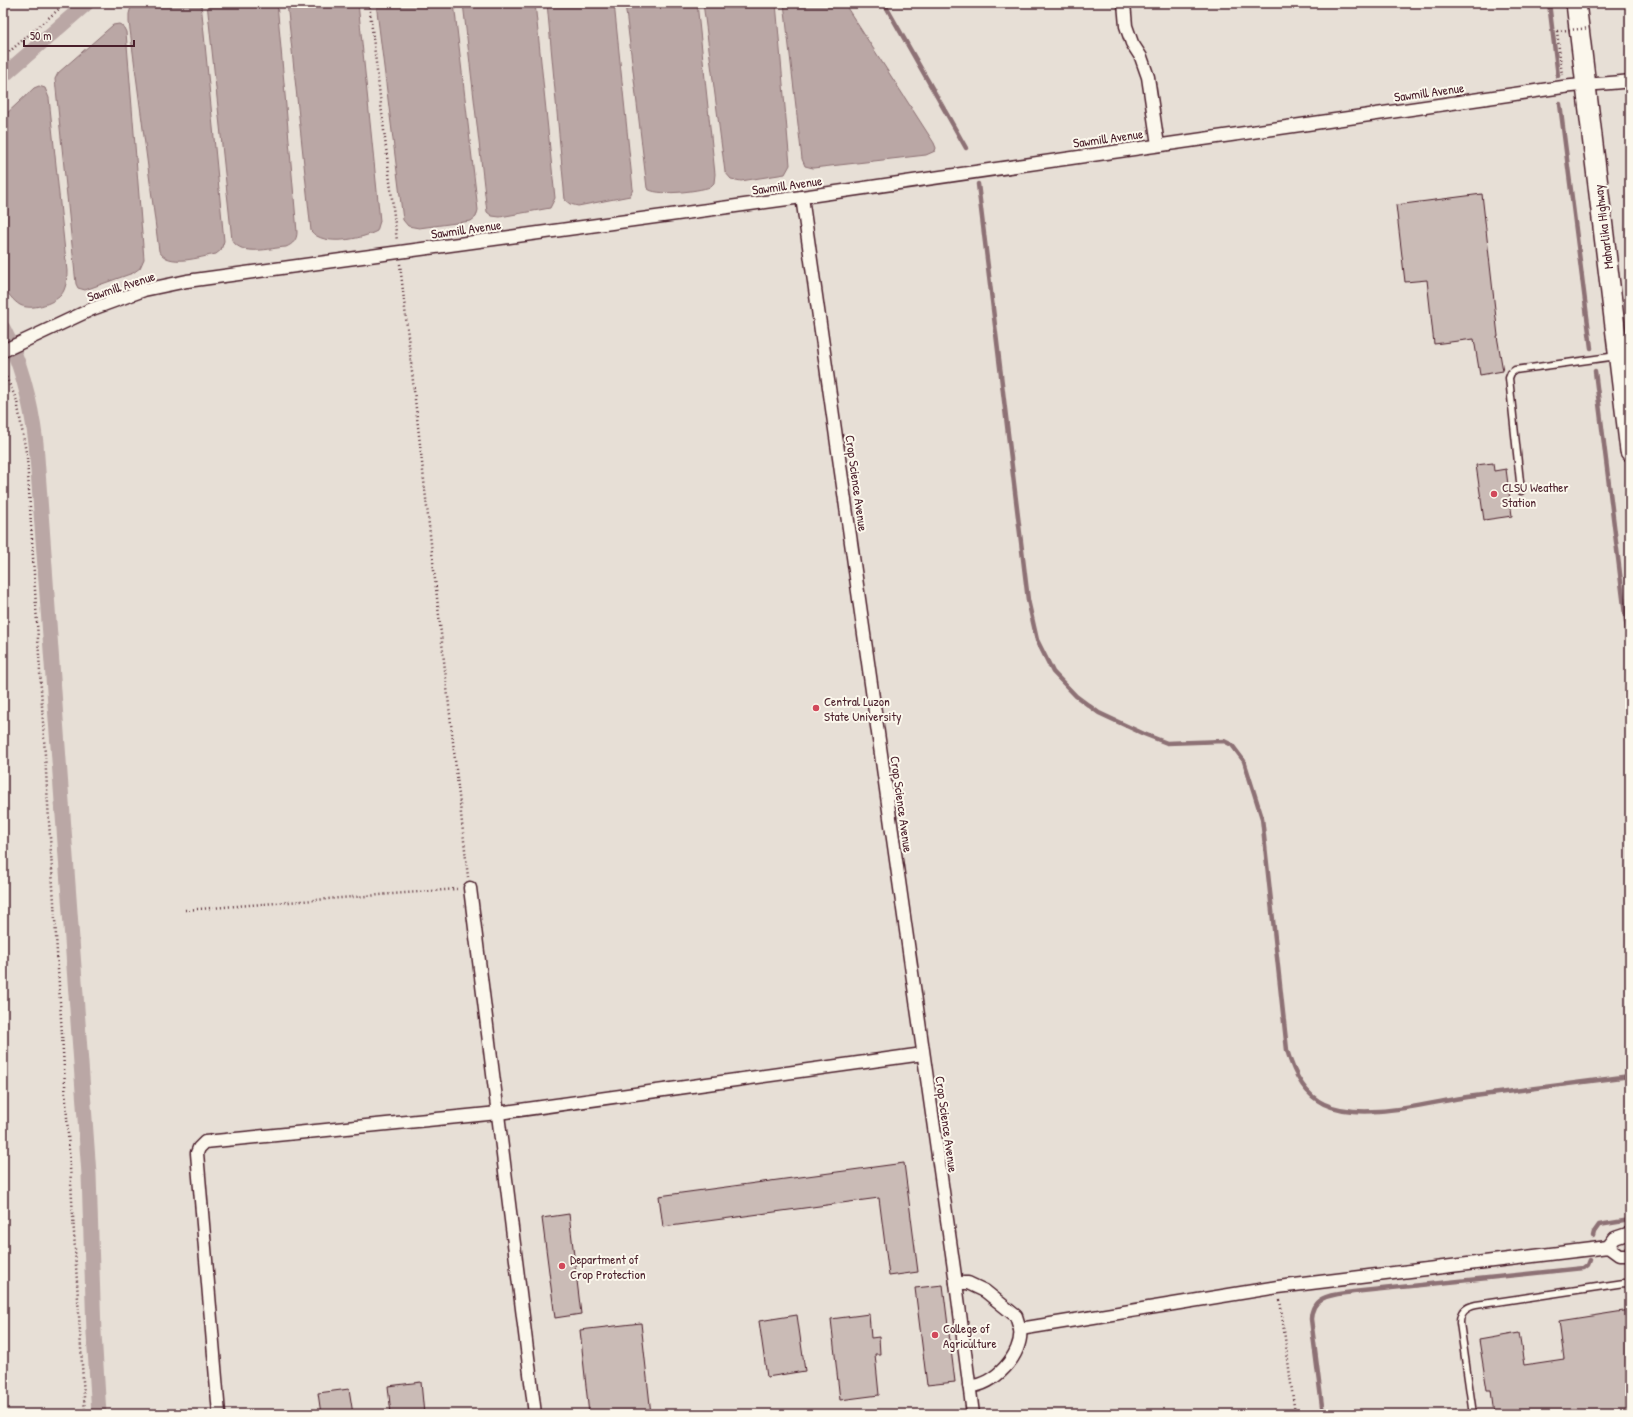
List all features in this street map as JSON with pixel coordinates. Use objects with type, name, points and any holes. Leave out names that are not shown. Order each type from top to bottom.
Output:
[{"type":"highway","name":"Maharlika Highway","points":[[1576,3],[1587,84],[1630,452]]},
{"type":"street","points":[[1124,3],[1126,26],[1132,43],[1141,58],[1148,77],[1158,145]]},
{"type":"street","name":"Sawmill Avenue","points":[[3,351],[92,310],[144,290],[187,281],[802,197],[1563,87],[1587,84],[1611,84],[1630,81]]},
{"type":"street","name":"Crop Science Avenue","points":[[802,197],[956,1283],[973,1414]]},
{"type":"street","points":[[470,888],[536,1414]]},
{"type":"street","points":[[219,1414],[197,1153],[201,1146],[209,1141],[498,1113],[923,1054]]},
{"type":"street","points":[[1608,1247],[1615,1238],[1630,1234]]},
{"type":"street","points":[[1020,1329],[1278,1287],[1608,1247],[1619,1255],[1630,1255]]},
{"type":"street","points":[[956,1283],[968,1283],[985,1291],[1013,1312],[1018,1320],[1020,1329],[1019,1346],[1009,1362],[985,1383],[976,1387],[969,1386]]},
{"type":"lane","points":[[1521,491],[1510,378],[1511,373],[1515,370],[1618,356]]},
{"type":"lane","points":[[1473,1414],[1460,1323],[1460,1316],[1466,1309],[1476,1305],[1624,1283],[1630,1284]]},
{"type":"path","points":[[3,57],[66,3]]},
{"type":"path","points":[[185,910],[470,888],[369,3]]},
{"type":"path","points":[[1563,87],[1557,31],[1591,28]]},
{"type":"path","points":[[3,370],[17,401],[27,458],[86,1414]]},
{"type":"path","points":[[1278,1287],[1294,1414]]},
{"type":"shaded area","name":"Central Luzon State University","points":[[3,3],[1630,3],[1630,1414],[3,1414]]},
{"type":"shaded area","points":[[132,3],[201,3],[224,241],[221,250],[216,254],[193,259],[177,260],[169,259],[163,256],[159,251],[129,22],[129,14]]},
{"type":"shaded area","points":[[207,3],[277,3],[297,232],[294,241],[291,245],[286,247],[265,250],[249,250],[242,248],[232,240]]},
{"type":"shaded area","points":[[287,3],[358,3],[380,221],[377,231],[362,237],[343,240],[324,239],[311,231]]},
{"type":"shaded area","points":[[376,3],[454,3],[478,210],[476,217],[471,221],[419,228],[408,226],[403,220]]},
{"type":"shaded area","points":[[463,3],[535,3],[555,198],[550,208],[500,217],[492,216],[487,212]]},
{"type":"shaded area","points":[[547,3],[614,3],[633,189],[630,196],[578,206],[570,204],[565,200]]},
{"type":"shaded area","points":[[625,3],[697,3],[715,174],[714,183],[710,187],[667,193],[651,191],[647,188]]},
{"type":"shaded area","points":[[703,3],[776,3],[790,165],[785,174],[741,181],[731,179],[725,172]]},
{"type":"shaded area","points":[[784,3],[844,3],[934,143],[936,148],[935,151],[926,155],[813,168],[805,166],[802,159]]},
{"type":"shaded area","points":[[119,24],[123,26],[126,32],[144,259],[140,268],[133,273],[85,290],[78,288],[76,284],[55,79],[58,73],[113,25]]},
{"type":"shaded area","points":[[39,86],[45,88],[49,98],[67,274],[66,284],[61,295],[42,306],[25,307],[17,303],[3,287],[3,117],[34,88]]},
{"type":"building","points":[[1482,194],[1497,336],[1503,371],[1480,375],[1474,339],[1434,344],[1427,280],[1405,282],[1396,205]]},
{"type":"building","name":"CLSU Weather Station","points":[[1493,463],[1494,471],[1506,469],[1512,516],[1484,520],[1476,465]]},
{"type":"building","points":[[904,1163],[918,1272],[889,1276],[879,1198],[663,1227],[659,1196]]},
{"type":"building","name":"Department of Crop Protection","points":[[569,1214],[581,1314],[555,1318],[542,1218]]},
{"type":"building","name":"College of Agriculture","points":[[943,1285],[955,1382],[927,1385],[915,1288]]},
{"type":"building","points":[[1630,1310],[1630,1414],[1494,1414],[1491,1390],[1487,1390],[1479,1340],[1519,1333],[1524,1365],[1564,1359],[1559,1321]]},
{"type":"building","points":[[869,1314],[871,1338],[879,1337],[880,1354],[875,1354],[879,1395],[840,1400],[831,1319]]},
{"type":"building","points":[[797,1315],[805,1371],[767,1377],[759,1321]]},
{"type":"building","points":[[641,1323],[651,1414],[589,1414],[580,1330]]},
{"type":"building","points":[[421,1382],[424,1414],[391,1414],[388,1386]]},
{"type":"building","points":[[349,1389],[353,1414],[321,1414],[318,1393]]},
{"type":"waterway","points":[[3,76],[87,3]]},
{"type":"waterway","points":[[884,3],[966,148]]},
{"type":"waterway","points":[[1549,3],[1558,76]]},
{"type":"waterway","points":[[1560,104],[1591,348]]},
{"type":"waterway","points":[[978,184],[1028,600],[1037,640],[1053,672],[1076,696],[1099,713],[1167,743],[1224,741],[1232,745],[1244,761],[1262,818],[1287,1050],[1292,1066],[1305,1088],[1317,1100],[1339,1109],[1375,1111],[1395,1110],[1467,1097],[1630,1076]]},
{"type":"waterway","points":[[3,328],[10,342],[25,384],[36,443],[89,1174],[94,1333],[99,1414]]},
{"type":"waterway","points":[[1595,371],[1630,655]]},
{"type":"waterway","points":[[1593,1236],[1599,1225],[1630,1220]]},
{"type":"waterway","points":[[1323,1414],[1311,1319],[1312,1311],[1315,1305],[1325,1297],[1353,1292],[1583,1268],[1587,1265],[1589,1260]]},
{"type":"place","name":"CLSU Weather Station","points":[[1494,494]]},
{"type":"place","name":"Central Luzon State University","points":[[816,708]]},
{"type":"place","name":"Department of Crop Protection","points":[[562,1266]]},
{"type":"place","name":"College of Agriculture","points":[[935,1335]]}]
